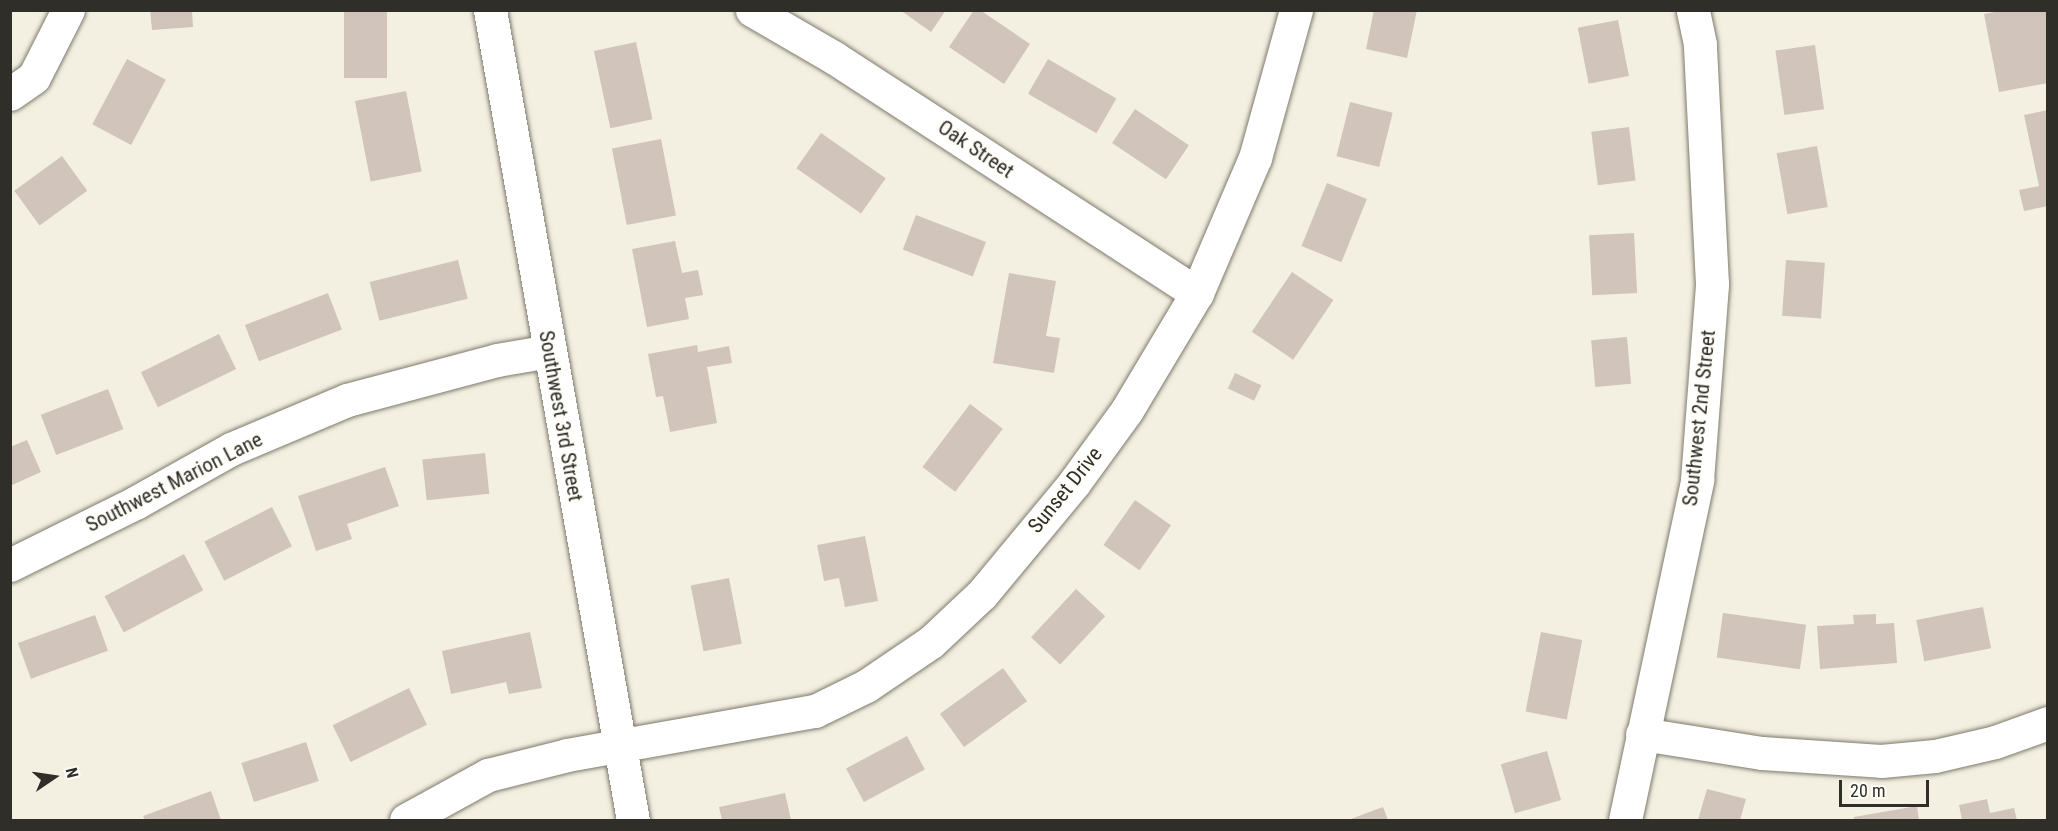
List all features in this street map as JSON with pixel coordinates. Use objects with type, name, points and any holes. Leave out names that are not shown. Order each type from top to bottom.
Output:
[{"type":"street","points":[[10,94],[34,77],[68,10]]},
{"type":"street","name":"Southwest 3rd Street","points":[[490,10],[633,820]]},
{"type":"street","name":"Oak Street","points":[[752,10],[834,57],[1197,292]]},
{"type":"street","name":"Sunset Drive","points":[[406,820],[488,775],[620,746],[815,711],[866,686],[932,642],[982,594],[1074,483],[1127,410],[1197,292],[1255,158],[1296,10]]},
{"type":"street","name":"Southwest 2nd Street","points":[[1625,820],[1696,480],[1712,284],[1700,44],[1693,10]]},
{"type":"street","name":"Southwest Marion Lane","points":[[10,566],[135,503],[231,448],[347,400],[549,351]]},
{"type":"street","points":[[1642,734],[1762,753],[1881,761],[1935,756],[1995,742],[2048,723]]},
{"type":"building","points":[[150,10],[192,10],[193,27],[152,30]]},
{"type":"building","points":[[344,10],[387,10],[387,78],[344,78]]},
{"type":"building","points":[[900,10],[946,10],[931,32]]},
{"type":"building","points":[[974,10],[980,10],[1030,44],[1004,84],[949,47]]},
{"type":"building","points":[[1374,10],[1417,10],[1407,58],[1366,49]]},
{"type":"building","points":[[2005,10],[2046,10],[2048,83],[1999,92],[1984,14]]},
{"type":"building","points":[[1618,20],[1629,76],[1589,84],[1578,28]]},
{"type":"building","points":[[636,42],[652,119],[610,128],[594,51]]},
{"type":"building","points":[[1815,45],[1824,109],[1784,115],[1775,51]]},
{"type":"building","points":[[127,59],[166,80],[131,145],[92,124]]},
{"type":"building","points":[[1048,59],[1116,98],[1096,133],[1028,94]]},
{"type":"building","points":[[406,91],[422,171],[371,181],[355,101]]},
{"type":"building","points":[[1350,102],[1393,113],[1379,167],[1336,156]]},
{"type":"building","points":[[1135,109],[1189,145],[1166,179],[1112,143]]},
{"type":"building","points":[[2048,110],[2048,206],[2024,211],[2019,190],[2039,186],[2024,115]]},
{"type":"building","points":[[1629,127],[1636,181],[1598,185],[1591,132]]},
{"type":"building","points":[[821,133],[886,178],[861,214],[796,168]]},
{"type":"building","points":[[661,139],[676,216],[627,225],[612,149]]},
{"type":"building","points":[[1817,146],[1828,207],[1787,214],[1777,153]]},
{"type":"building","points":[[62,156],[87,191],[40,225],[14,191]]},
{"type":"building","points":[[1327,183],[1367,199],[1341,262],[1302,246]]},
{"type":"building","points":[[916,215],[986,242],[973,276],[903,250]]},
{"type":"building","points":[[1634,233],[1637,293],[1592,295],[1589,235]]},
{"type":"building","points":[[675,241],[682,273],[698,270],[703,295],[685,298],[689,319],[647,327],[632,249]]},
{"type":"building","points":[[458,260],[468,299],[379,321],[370,282]]},
{"type":"building","points":[[1786,260],[1825,263],[1821,319],[1782,316]]},
{"type":"building","points":[[1292,272],[1333,300],[1293,360],[1252,332]]},
{"type":"building","points":[[1009,273],[1056,281],[1046,336],[1060,338],[1054,373],[993,363]]},
{"type":"building","points":[[328,293],[342,329],[259,361],[245,325]]},
{"type":"building","points":[[219,334],[236,369],[158,407],[141,372]]},
{"type":"building","points":[[1627,337],[1631,384],[1595,387],[1591,340]]},
{"type":"building","points":[[697,345],[698,352],[729,346],[732,363],[707,367],[717,423],[670,432],[663,396],[656,397],[648,354]]},
{"type":"building","points":[[1235,373],[1261,385],[1254,401],[1228,388]]},
{"type":"building","points":[[108,389],[123,429],[56,455],[41,415]]},
{"type":"building","points":[[970,404],[1003,429],[955,492],[922,467]]},
{"type":"building","points":[[27,440],[41,472],[10,486],[10,447]]},
{"type":"building","points":[[485,453],[489,494],[427,500],[422,460]]},
{"type":"building","points":[[385,467],[399,506],[347,524],[352,539],[316,551],[298,496]]},
{"type":"building","points":[[1135,500],[1171,525],[1139,570],[1103,545]]},
{"type":"building","points":[[272,507],[292,546],[224,581],[204,542]]},
{"type":"building","points":[[865,536],[878,601],[845,607],[839,578],[824,581],[817,545]]},
{"type":"building","points":[[184,554],[203,590],[124,632],[105,596]]},
{"type":"building","points":[[729,578],[742,644],[704,651],[691,585]]},
{"type":"building","points":[[1076,589],[1105,616],[1060,665],[1031,637]]},
{"type":"building","points":[[1983,607],[1991,648],[1924,661],[1916,620]]},
{"type":"building","points":[[1723,613],[1806,625],[1800,669],[1717,658]]},
{"type":"building","points":[[1876,614],[1876,624],[1894,623],[1897,663],[1820,669],[1817,626],[1854,624],[1853,615]]},
{"type":"building","points":[[95,615],[108,651],[31,679],[18,643]]},
{"type":"building","points":[[530,632],[542,688],[509,694],[506,682],[451,694],[442,651]]},
{"type":"building","points":[[1541,632],[1582,640],[1567,720],[1526,712]]},
{"type":"building","points":[[1003,668],[1027,701],[964,747],[940,714]]},
{"type":"building","points":[[409,688],[427,725],[351,762],[333,725]]},
{"type":"building","points":[[907,736],[925,770],[864,802],[846,768]]},
{"type":"building","points":[[306,742],[319,781],[254,802],[241,763]]},
{"type":"building","points":[[1547,751],[1561,800],[1515,813],[1501,764]]},
{"type":"building","points":[[1707,789],[1746,799],[1740,820],[1698,820]]},
{"type":"building","points":[[211,791],[221,820],[145,820],[143,816]]},
{"type":"building","points":[[785,793],[791,820],[722,820],[719,807]]},
{"type":"building","points":[[1987,799],[1990,813],[2014,808],[2017,820],[1962,820],[1959,805]]},
{"type":"building","points":[[1917,806],[1919,820],[1854,820],[1854,817]]},
{"type":"building","points":[[1383,807],[1388,820],[1348,820]]}]
